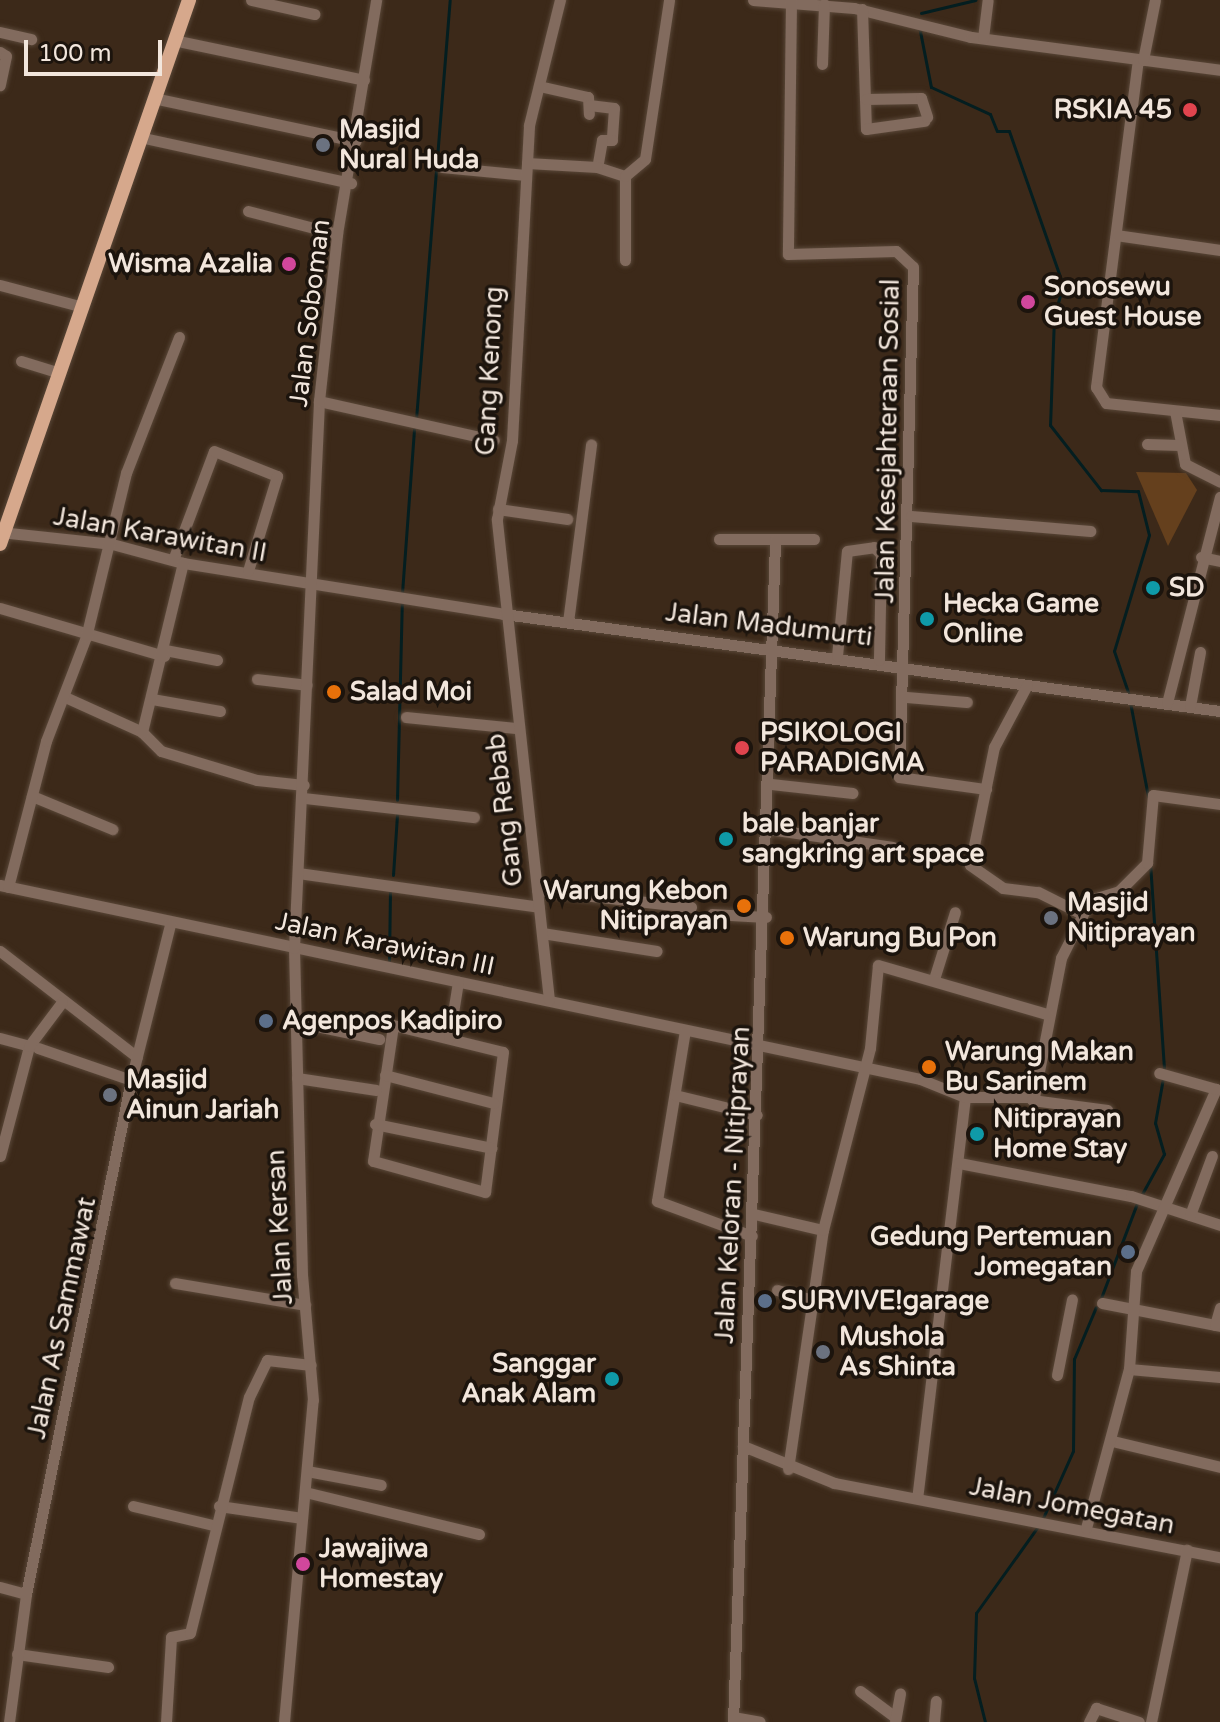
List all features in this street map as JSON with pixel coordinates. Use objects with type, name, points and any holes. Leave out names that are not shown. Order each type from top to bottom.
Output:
[{"type":"main road","points":[[1,536],[158,99],[189,0]]},
{"type":"street","points":[[251,0],[314,14]]},
{"type":"street","name":"Jalan Soboman","points":[[313,585],[319,401],[337,234],[351,183],[376,0]]},
{"type":"street","name":"Gang Kenong","points":[[504,614],[498,509],[512,440],[529,129],[560,0]]},
{"type":"street","points":[[442,167],[597,167],[625,176],[640,168],[646,152],[669,0]]},
{"type":"street","points":[[753,0],[857,6],[983,38],[1220,70]]},
{"type":"street","points":[[983,38],[988,0]]},
{"type":"street","points":[[1155,0],[1140,59],[1096,387],[1106,403],[1220,415]]},
{"type":"street","name":"Jalan Kesejahteraan Sosial","points":[[791,2],[788,251],[896,251],[912,261],[911,516],[906,697],[899,777],[986,789]]},
{"type":"street","points":[[822,64],[824,4]]},
{"type":"street","points":[[857,6],[866,129],[926,119],[921,98],[866,99]]},
{"type":"street","points":[[0,32],[31,39]]},
{"type":"street","points":[[178,41],[364,80]]},
{"type":"street","points":[[0,52],[6,61],[0,85]]},
{"type":"street","points":[[539,86],[585,95],[589,110],[614,110],[612,141],[602,140],[597,167]]},
{"type":"street","points":[[158,99],[356,141]]},
{"type":"street","points":[[144,138],[351,183]]},
{"type":"street","points":[[625,176],[625,260]]},
{"type":"street","points":[[248,211],[337,234]]},
{"type":"street","points":[[1116,235],[1220,250]]},
{"type":"street","points":[[0,285],[83,307]]},
{"type":"street","points":[[4,886],[86,637],[112,544],[126,473],[179,337]]},
{"type":"street","points":[[21,361],[58,372]]},
{"type":"street","points":[[319,401],[494,440]]},
{"type":"street","points":[[1175,411],[1185,464],[1220,482]]},
{"type":"street","points":[[568,622],[591,444]]},
{"type":"street","points":[[1147,444],[1179,445]]},
{"type":"street","points":[[142,732],[164,653],[178,561],[211,451],[277,479],[248,571]]},
{"type":"street","points":[[1167,703],[1201,557],[1220,497]]},
{"type":"street","points":[[498,509],[567,519]]},
{"type":"street","points":[[911,516],[1090,531]]},
{"type":"street","name":"Jalan Karawitan II","points":[[1,536],[112,544],[178,561],[248,571],[313,585]]},
{"type":"street","points":[[719,539],[814,539]]},
{"type":"street","name":"Jalan Keloran - Nitiprayan","points":[[733,1720],[771,784],[775,540]]},
{"type":"street","points":[[837,656],[847,551],[874,547],[881,554],[879,660]]},
{"type":"street","points":[[1201,557],[1220,561]]},
{"type":"street","name":"Jalan Madumurti","points":[[313,585],[504,614],[907,663],[1027,685],[1220,711]]},
{"type":"street","name":"Jalan Kersan","points":[[284,1722],[307,1471],[311,1365],[305,1305],[294,948],[313,585]]},
{"type":"street","points":[[0,608],[86,637],[217,660]]},
{"type":"street","name":"Gang Rebab","points":[[504,614],[549,1000]]},
{"type":"street","points":[[1190,706],[1200,652]]},
{"type":"street","points":[[257,679],[307,685]]},
{"type":"street","points":[[1027,685],[994,747],[970,865],[1003,888],[1038,892],[1082,914]]},
{"type":"street","points":[[65,697],[142,732],[161,751],[257,780],[304,785]]},
{"type":"street","points":[[906,697],[967,702]]},
{"type":"street","points":[[152,699],[220,711]]},
{"type":"street","points":[[406,717],[517,728]]},
{"type":"street","points":[[771,784],[853,793]]},
{"type":"street","points":[[1032,1100],[1047,1014],[1082,914],[1091,898],[1119,891],[1148,859],[1153,795],[1220,804]]},
{"type":"street","points":[[32,796],[112,829]]},
{"type":"street","points":[[304,798],[474,817]]},
{"type":"street","points":[[769,829],[893,847]]},
{"type":"street","points":[[298,873],[539,907]]},
{"type":"street","name":"Jalan Karawitan III","points":[[4,886],[170,925],[549,1000],[864,1067],[948,1086],[965,1097]]},
{"type":"street","points":[[537,890],[691,907]]},
{"type":"street","points":[[934,979],[955,912]]},
{"type":"street","points":[[712,914],[766,917]]},
{"type":"street","name":"Jalan As Sammawat","points":[[9,1722],[26,1594],[131,1080],[170,925]]},
{"type":"street","points":[[542,933],[657,951]]},
{"type":"street","points":[[0,951],[137,1057]]},
{"type":"street","points":[[788,1469],[816,1301],[823,1230],[864,1067],[878,965],[1047,1014]]},
{"type":"street","points":[[451,1038],[460,983]]},
{"type":"street","points":[[0,1156],[33,1047],[62,1002]]},
{"type":"street","points":[[297,1022],[379,1039]]},
{"type":"street","points":[[393,1025],[503,1052],[493,1103],[488,1188],[474,1191],[373,1161],[375,1124],[385,1075],[393,1025]]},
{"type":"street","points":[[685,1030],[657,1201],[752,1236]]},
{"type":"street","points":[[0,1038],[131,1080]]},
{"type":"street","points":[[1086,1528],[1129,1369],[1136,1271],[1216,1087],[1159,1073]]},
{"type":"street","points":[[385,1075],[493,1103]]},
{"type":"street","points":[[297,1078],[376,1090]]},
{"type":"street","points":[[675,1095],[757,1115]]},
{"type":"street","points":[[917,1498],[965,1097],[1032,1100],[1107,1110]]},
{"type":"street","points":[[375,1124],[492,1148]]},
{"type":"street","points":[[1190,1215],[1212,1156]]},
{"type":"street","points":[[959,1163],[1163,1206],[1220,1225]]},
{"type":"street","points":[[754,1214],[823,1230]]},
{"type":"street","points":[[175,1283],[305,1305]]},
{"type":"street","points":[[777,1290],[816,1301]]},
{"type":"street","points":[[1057,1375],[1072,1299]]},
{"type":"street","points":[[1102,1303],[1135,1307],[1217,1326],[1220,1308]]},
{"type":"street","points":[[166,1722],[171,1637],[190,1633],[213,1525],[267,1360],[311,1365]]},
{"type":"street","points":[[1129,1369],[1220,1377]]},
{"type":"street","points":[[1112,1441],[1220,1467]]},
{"type":"street","name":"Jalan Jomegatan","points":[[743,1446],[788,1469],[917,1498],[1086,1528],[1220,1557]]},
{"type":"street","points":[[307,1471],[381,1485]]},
{"type":"street","points":[[305,1492],[479,1534]]},
{"type":"street","points":[[135,1506],[213,1525]]},
{"type":"street","points":[[219,1506],[302,1518]]},
{"type":"street","points":[[1151,1722],[1187,1550]]},
{"type":"street","points":[[0,1587],[26,1594]]},
{"type":"street","points":[[17,1654],[108,1667]]},
{"type":"street","points":[[860,1691],[895,1720],[900,1693]]},
{"type":"street","points":[[934,1722],[936,1701]]},
{"type":"street","points":[[1089,1722],[1096,1708],[1139,1722]]},
{"type":"street","points":[[733,1720],[760,1722]]},
{"type":"shaded area","points":[[1136,472],[1186,473],[1197,490],[1168,546]]},
{"type":"waterway","points":[[416,419],[450,0]]},
{"type":"waterway","points":[[921,13],[975,0]]},
{"type":"waterway","points":[[919,26],[931,87],[990,114],[997,131],[1009,131],[1063,285],[1054,317],[1050,425],[1101,490],[1138,491],[1149,535],[1114,651],[1129,695]]},
{"type":"waterway","points":[[402,593],[414,429]]},
{"type":"waterway","points":[[397,800],[402,601]]},
{"type":"waterway","points":[[1130,702],[1148,796]]},
{"type":"waterway","points":[[393,875],[397,814]]},
{"type":"waterway","points":[[1150,863],[1164,1071]]},
{"type":"waterway","points":[[389,962],[390,891]]},
{"type":"waterway","points":[[1142,1194],[1164,1154],[1155,1123],[1163,1078]]},
{"type":"waterway","points":[[1101,1298],[1137,1203]]},
{"type":"waterway","points":[[1043,1518],[1073,1451],[1074,1359],[1096,1307]]},
{"type":"waterway","points":[[985,1722],[974,1678],[976,1613],[1039,1525]]},
{"type":"place","name":"RSKIA 45","points":[[1190,110]]},
{"type":"place","name":"Masjid Nural Huda","points":[[323,145]]},
{"type":"place","name":"Wisma Azalia","points":[[289,264]]},
{"type":"place","name":"Sonosewu Guest House","points":[[1028,302]]},
{"type":"place","name":"SD","points":[[1153,588]]},
{"type":"place","name":"Hecka Game Online","points":[[927,619]]},
{"type":"place","name":"Salad Moi","points":[[334,692]]},
{"type":"place","name":"PSIKOLOGI PARADIGMA","points":[[742,748]]},
{"type":"place","name":"bale banjar sangkring art space","points":[[726,839]]},
{"type":"place","name":"Warung Kebon Nitiprayan","points":[[744,906]]},
{"type":"place","name":"Masjid Nitiprayan","points":[[1051,918]]},
{"type":"place","name":"Warung Bu Pon","points":[[787,938]]},
{"type":"place","name":"Agenpos Kadipiro","points":[[266,1021]]},
{"type":"place","name":"Warung Makan Bu Sarinem","points":[[929,1067]]},
{"type":"place","name":"Masjid Ainun Jariah","points":[[110,1095]]},
{"type":"place","name":"Nitiprayan Home Stay","points":[[977,1134]]},
{"type":"place","name":"Gedung Pertemuan Jomegatan","points":[[1128,1252]]},
{"type":"place","name":"SURVIVE!garage","points":[[765,1301]]},
{"type":"place","name":"Mushola As Shinta","points":[[823,1352]]},
{"type":"place","name":"Sanggar Anak Alam","points":[[612,1379]]},
{"type":"place","name":"Jawajiwa Homestay","points":[[303,1564]]}]
